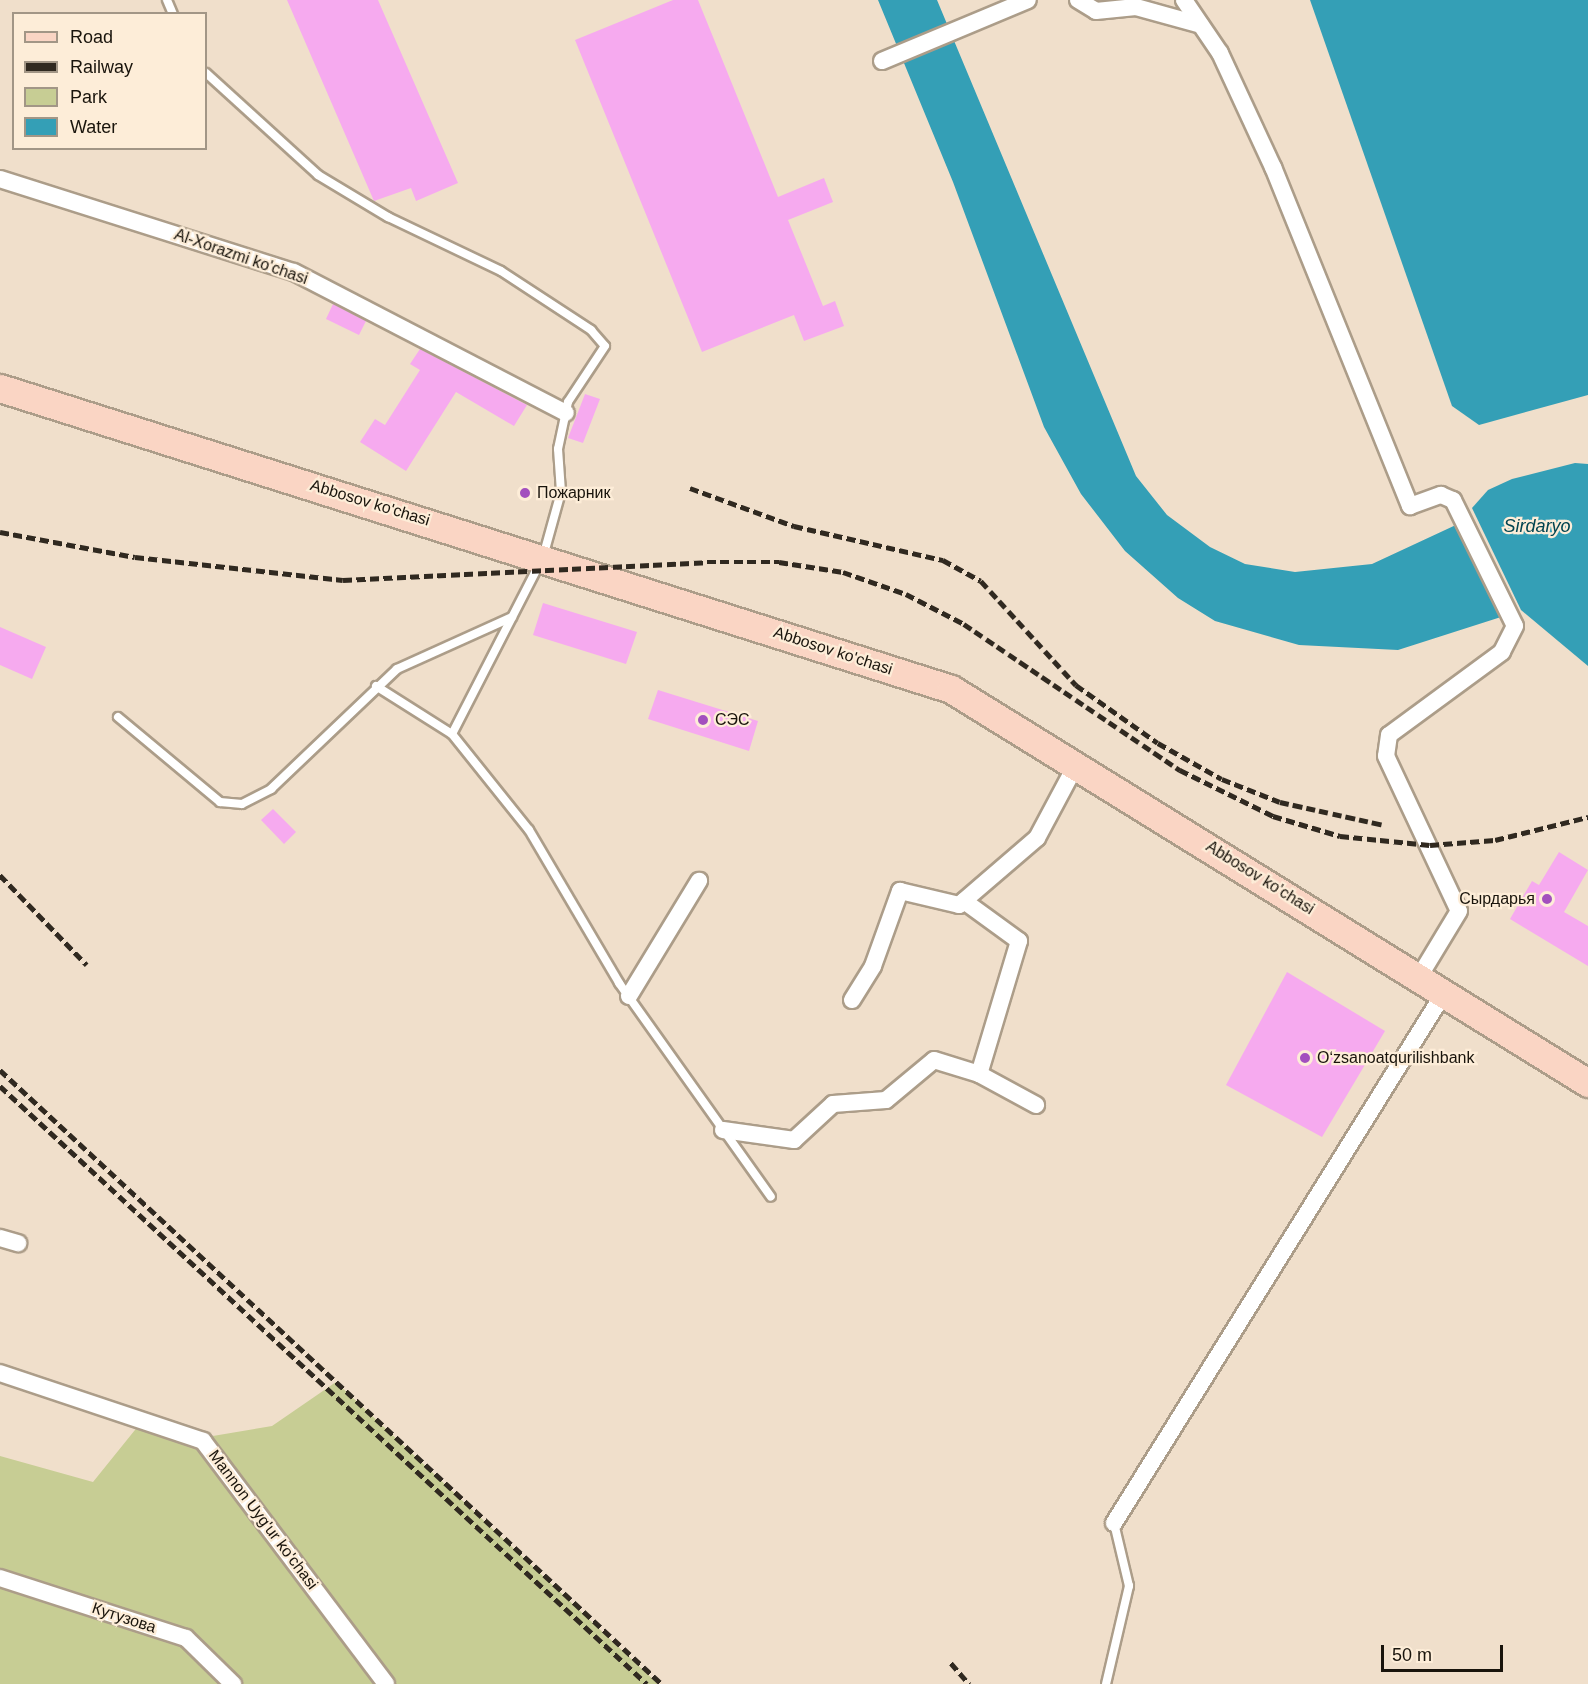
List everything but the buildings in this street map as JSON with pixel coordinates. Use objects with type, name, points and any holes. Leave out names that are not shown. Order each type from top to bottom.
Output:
[{"type":"main road","name":"Abbosov ko'chasi","points":[[0,388],[543,557],[951,689],[1588,1083]]},
{"type":"street","points":[[882,61],[1028,0]]},
{"type":"street","points":[[1078,0],[1096,11],[1136,7],[1201,25]]},
{"type":"street","points":[[1184,0],[1220,53],[1273,167],[1410,506],[1441,495],[1453,500],[1515,626],[1502,652],[1389,735],[1386,756],[1459,911],[1419,977]]},
{"type":"street","name":"Al-Xorazmi ko'chasi","points":[[0,179],[294,272],[566,413]]},
{"type":"street","points":[[852,1000],[873,966],[900,891],[959,905],[1037,838],[1076,765]]},
{"type":"street","points":[[629,996],[699,881]]},
{"type":"street","points":[[964,901],[1019,941],[979,1074]]},
{"type":"street","points":[[1114,1523],[1444,993]]},
{"type":"street","points":[[723,1130],[794,1140],[833,1104],[886,1100],[934,1060],[979,1074],[1036,1105]]},
{"type":"street","points":[[0,1238],[18,1243]]},
{"type":"street","name":"Mannon Uyg'ur ko'chasi","points":[[0,1373],[203,1441],[386,1684]]},
{"type":"street","name":"Кутузова","points":[[0,1578],[186,1638],[233,1684]]},
{"type":"lane","points":[[207,75],[318,175],[388,217],[501,270],[591,330],[605,346],[566,413],[558,449],[561,492],[543,557],[452,734]]},
{"type":"lane","points":[[118,717],[220,802],[242,804],[272,789],[376,686],[397,669],[512,617]]},
{"type":"lane","points":[[376,686],[452,734],[529,830],[629,996],[771,1197]]},
{"type":"lane","points":[[1106,1684],[1129,1586],[1114,1523]]},
{"type":"green space","points":[[336,1382],[658,1684],[0,1684],[0,1456],[93,1482],[143,1420],[195,1439],[272,1426]]},
{"type":"water","points":[[878,0],[937,0],[1136,476],[1167,515],[1210,547],[1245,564],[1295,572],[1372,564],[1458,524],[1501,617],[1398,650],[1299,645],[1215,621],[1178,598],[1125,551],[1081,494],[1044,427],[953,182]]},
{"type":"water","points":[[1310,0],[1588,0],[1588,395],[1479,425],[1452,406]]},
{"type":"water","name":"Sirdaryo","points":[[1575,463],[1588,464],[1588,666],[1521,610],[1472,508],[1488,490],[1512,479]]},
{"type":"railway","points":[[690,488],[794,526],[943,560],[981,581],[1076,685],[1158,743],[1222,779],[1280,802],[1384,825]]},
{"type":"railway","points":[[0,532],[135,557],[343,580],[707,562],[779,562],[843,572],[906,594],[964,624],[1180,770],[1273,816],[1340,836],[1430,845],[1495,840],[1588,817]]},
{"type":"railway","points":[[0,875],[87,965]]},
{"type":"railway","points":[[0,1070],[662,1684]]},
{"type":"railway","points":[[0,1086],[647,1684]]},
{"type":"railway","points":[[951,1663],[969,1684]]},
{"type":"place","name":"Пожарник","points":[[525,493]]},
{"type":"place","name":"СЭС","points":[[703,720]]},
{"type":"place","name":"Сырдарья","points":[[1547,899]]},
{"type":"place","name":"Oʻzsanoatqurilishbank","points":[[1305,1058]]}]
